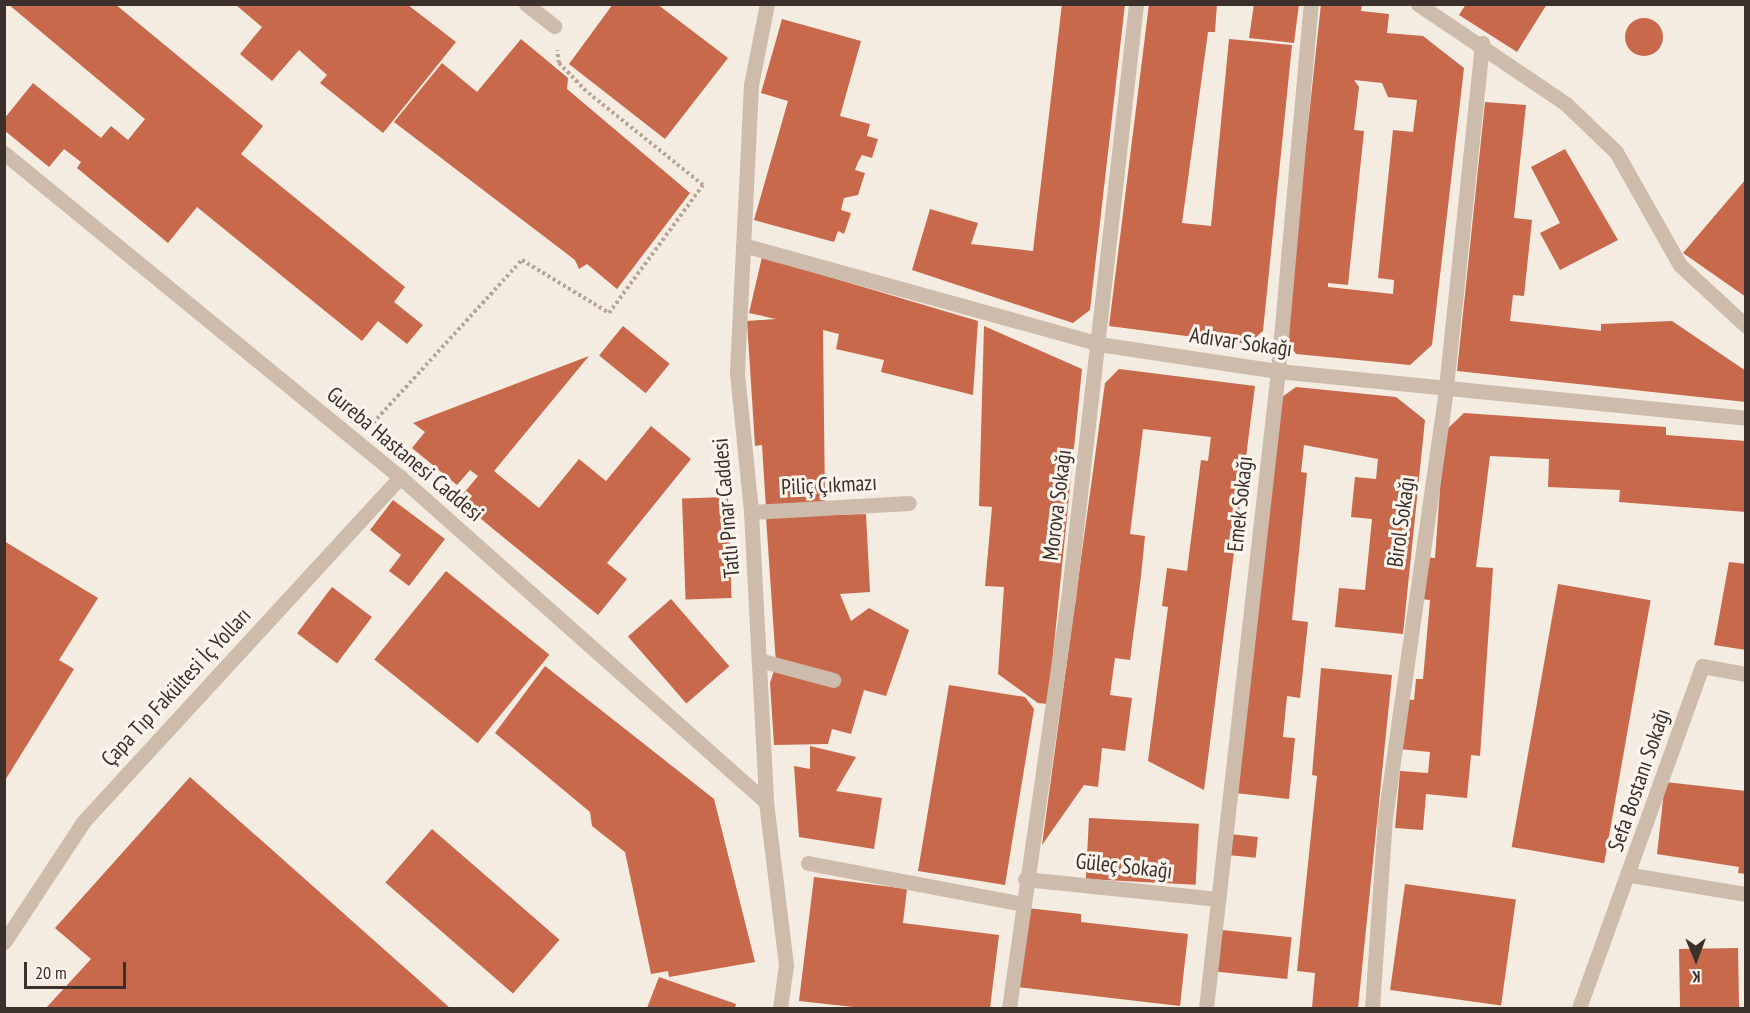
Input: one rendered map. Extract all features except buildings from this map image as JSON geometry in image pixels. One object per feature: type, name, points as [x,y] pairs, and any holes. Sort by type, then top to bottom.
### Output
[{"type":"street","points":[[526,4],[554,26]]},
{"type":"street","name":"Tatlı Pınar Caddesi","points":[[767,4],[751,85],[736,373],[751,512],[766,802],[786,965],[780,1008]]},
{"type":"street","name":"Morova Sokağı","points":[[1009,1008],[1025,879],[1068,600],[1136,4]]},
{"type":"street","name":"Emek Sokağı","points":[[1206,1008],[1278,370],[1311,4]]},
{"type":"street","points":[[1418,4],[1482,43],[1566,104],[1616,152],[1680,265],[1746,326]]},
{"type":"street","name":"Birol Sokağı","points":[[1372,1008],[1385,818],[1446,387],[1482,43]]},
{"type":"street","name":"Gureba Hastanesi Caddesi","points":[[4,153],[400,477],[766,802]]},
{"type":"street","name":"Adıvar Sokağı","points":[[743,245],[1099,344],[1278,370],[1746,418]]},
{"type":"street","name":"Çapa Tıp Fakültesi İç Yolları","points":[[4,942],[83,822],[400,477]]},
{"type":"street","name":"Piliç Çıkmazı","points":[[751,512],[909,503]]},
{"type":"street","points":[[759,660],[833,680]]},
{"type":"street","name":"Sefa Bostanı Sokağı","points":[[1746,674],[1702,666],[1630,874],[1746,894]]},
{"type":"street","points":[[808,863],[1022,904]]},
{"type":"street","points":[[1579,1008],[1630,874]]},
{"type":"street","name":"Güleç Sokağı","points":[[1025,879],[1218,899]]},
{"type":"path","points":[[357,441],[522,260],[609,313],[703,185],[559,63],[554,26]]}]
